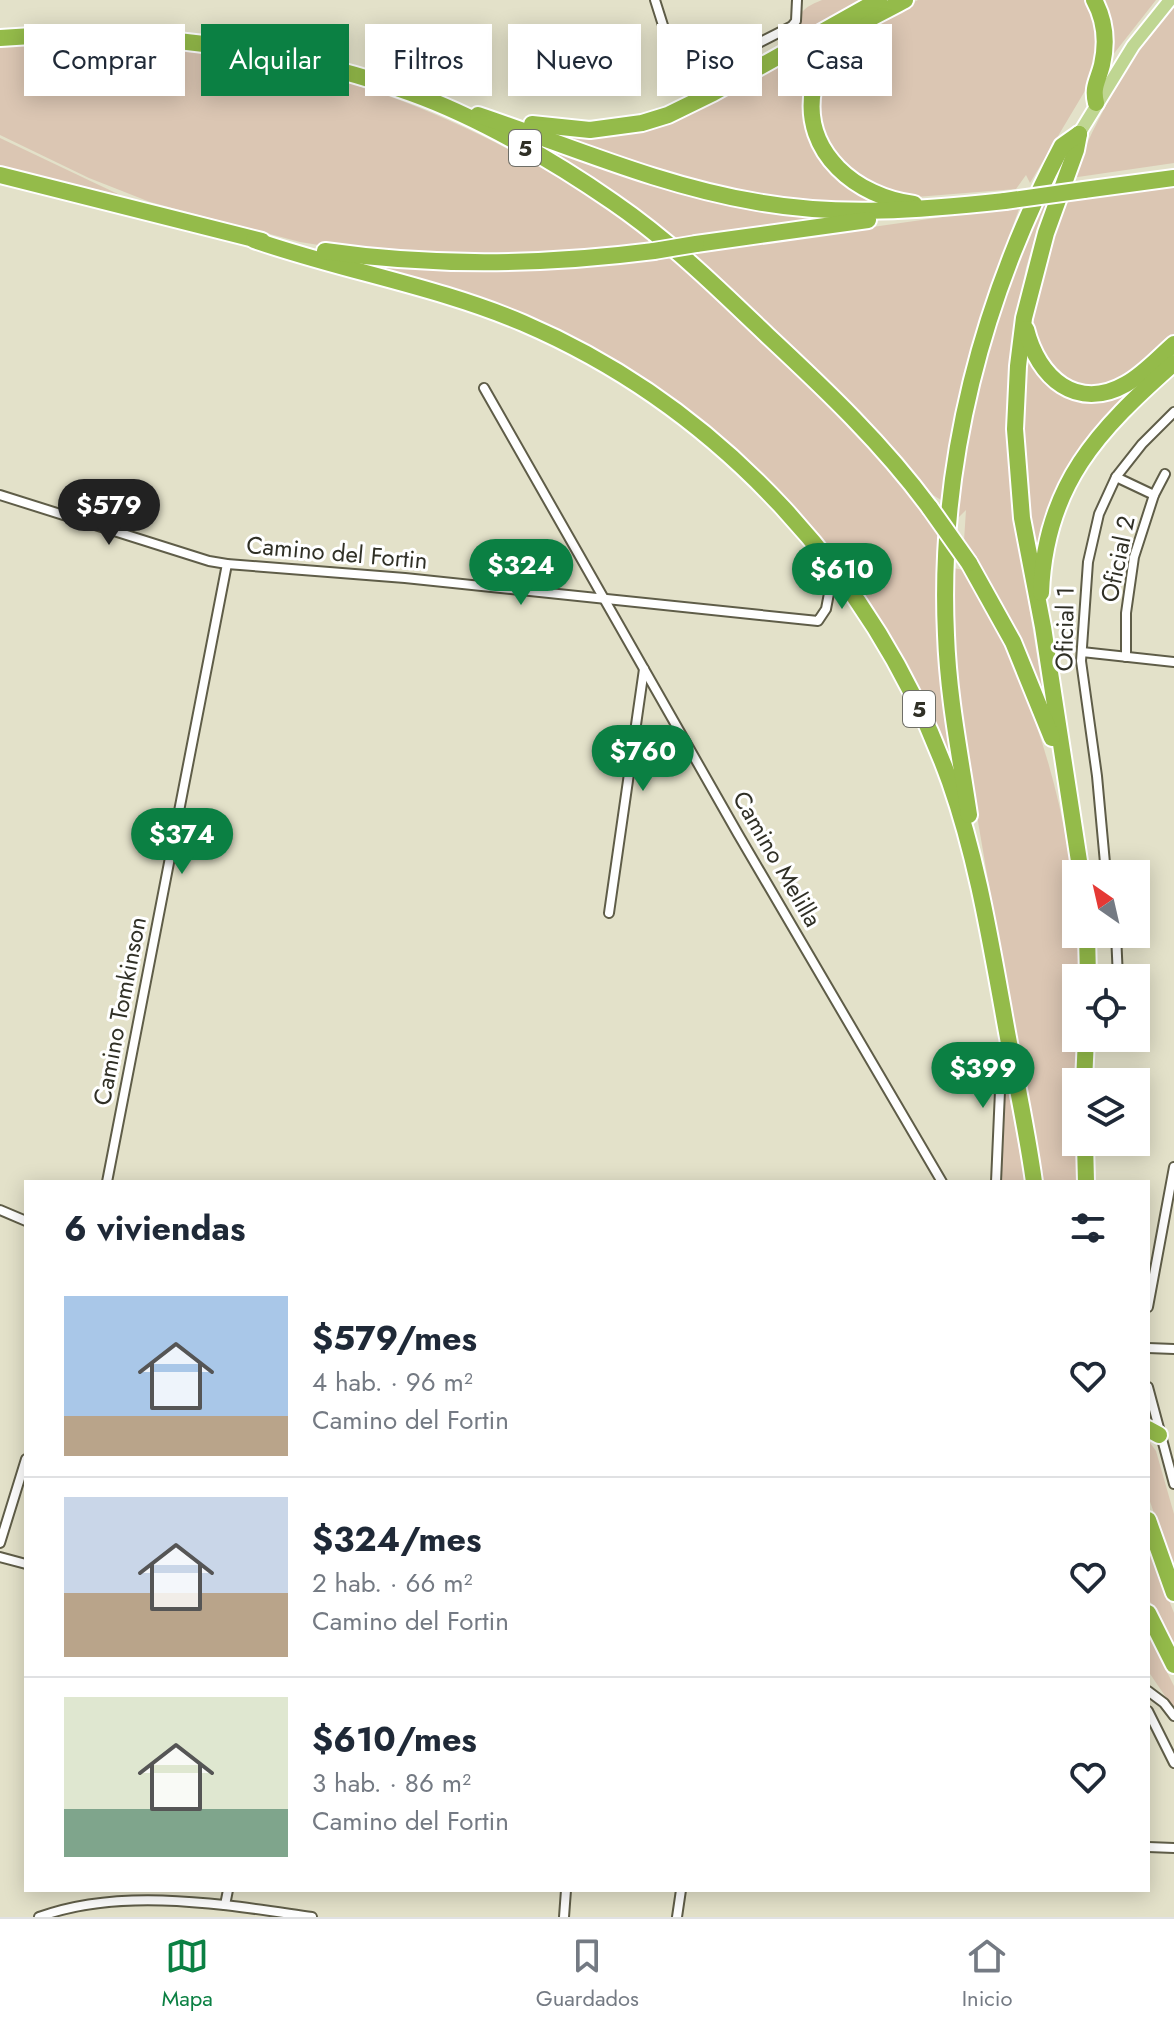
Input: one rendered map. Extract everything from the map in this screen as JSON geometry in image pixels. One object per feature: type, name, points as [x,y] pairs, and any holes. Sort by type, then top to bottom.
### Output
[{"type":"highway","points":[[424,96],[557,129],[590,130],[642,123],[668,115],[713,93],[879,0]]},
{"type":"highway","points":[[905,0],[853,30],[832,47],[813,86],[813,126],[818,142],[832,164],[861,187],[902,203],[948,207]]},
{"type":"highway","points":[[1094,0],[1105,41],[1102,63],[1093,88],[1096,103]]},
{"type":"highway","name":"5","points":[[4,36],[167,40],[314,65],[365,80]]},
{"type":"highway","name":"5","points":[[419,96],[548,161],[615,203],[652,231],[688,260],[842,407],[908,478],[969,563],[1013,642],[1055,748],[1067,793],[1079,860]]},
{"type":"highway","points":[[421,96],[671,182],[742,199],[829,211],[871,212],[948,207],[1170,177]]},
{"type":"highway","points":[[1067,793],[1043,627],[1028,555],[1017,463],[1017,393],[1024,318],[1046,233],[1079,134]]},
{"type":"highway","points":[[980,886],[946,637],[946,554],[953,480],[976,363],[1010,258],[1062,146],[1079,134]]},
{"type":"highway","name":"5","points":[[0,175],[254,240],[482,306],[526,324],[639,385],[722,448],[783,508],[840,576],[888,650],[929,731],[961,815],[980,886],[1034,1180]]},
{"type":"highway","points":[[254,240],[355,255],[462,262],[559,261],[921,214],[948,207]]},
{"type":"highway","points":[[1024,318],[1031,346],[1045,371],[1054,380],[1077,392],[1103,392],[1125,385],[1174,344]]},
{"type":"highway","points":[[1043,627],[1041,588],[1046,555],[1074,472],[1108,424],[1174,363]]},
{"type":"highway","points":[[1085,1156],[1086,1180]]},
{"type":"highway","points":[[1150,1526],[1174,1593]]},
{"type":"highway","points":[[1150,1617],[1174,1665]]},
{"type":"main road","points":[[1079,134],[1133,46],[1170,0]]},
{"type":"street","points":[[655,0],[680,79],[706,70],[792,26],[796,21],[797,0]]},
{"type":"street","name":"Camino Melilla","points":[[484,388],[941,1180]]},
{"type":"street","name":"Oficial 1","points":[[1104,860],[1082,652],[1088,562],[1099,514],[1116,477],[1142,444],[1174,412]]},
{"type":"street","name":"Oficial 2","points":[[1126,657],[1126,613],[1132,570],[1154,495],[1165,474]]},
{"type":"street","points":[[1116,477],[1154,495]]},
{"type":"street","name":"Camino del Fortin","points":[[0,495],[227,564],[405,578],[818,621],[826,609],[831,583],[840,576]]},
{"type":"street","name":"Camino Tomkinson","points":[[107,1180],[227,564]]},
{"type":"street","points":[[1082,652],[1174,662]]},
{"type":"street","points":[[609,913],[644,669]]},
{"type":"street","points":[[996,1180],[1001,1068],[1009,1046]]},
{"type":"street","points":[[1150,1296],[1174,1167]]},
{"type":"street","points":[[0,1210],[24,1220]]},
{"type":"street","points":[[1150,1348],[1174,1349]]},
{"type":"street","points":[[1152,1424],[1174,1484]]},
{"type":"street","points":[[0,1543],[24,1465]]},
{"type":"street","points":[[0,1557],[24,1563]]},
{"type":"street","points":[[1150,1692],[1174,1716]]},
{"type":"street","points":[[1150,1715],[1174,1763]]},
{"type":"street","points":[[1150,1847],[1174,1848]]},
{"type":"street","points":[[225,1905],[228,1892]]},
{"type":"street","points":[[564,1917],[566,1892]]},
{"type":"street","points":[[677,1917],[681,1892]]},
{"type":"street","points":[[39,1917],[107,1902],[137,1901],[225,1905],[312,1917]]},
{"type":"shaded area","points":[[822,0],[870,0],[825,24],[798,24],[801,14]]},
{"type":"shaded area","points":[[888,0],[897,0],[861,24],[844,24]]},
{"type":"shaded area","points":[[918,0],[1087,0],[1099,28],[1095,74],[1030,183],[1026,175],[1016,189],[916,197],[867,185],[829,151],[816,111],[819,96],[892,96],[892,24],[873,24]]},
{"type":"shaded area","points":[[1100,0],[1156,0],[1112,56],[1112,38]]},
{"type":"shaded area","points":[[1174,7],[1174,163],[1071,178],[1129,66]]},
{"type":"shaded area","points":[[0,43],[24,43],[24,96],[185,96],[185,50],[201,52],[201,96],[349,96],[349,84],[365,89],[365,96],[391,97],[498,144],[549,172],[649,238],[647,247],[581,256],[368,253],[300,242],[150,202],[89,178],[0,135]]},
{"type":"shaded area","points":[[778,58],[778,96],[818,96],[810,132],[884,205],[817,205],[713,189],[549,134],[626,130],[698,96],[762,96],[762,66]]},
{"type":"shaded area","points":[[0,138],[120,195],[0,166]]},
{"type":"shaded area","points":[[533,143],[655,181],[883,213],[676,241]]},
{"type":"shaded area","points":[[1067,153],[1041,216],[1026,268],[1013,333],[1009,383],[1009,461],[1014,513],[1044,699],[1008,616],[964,541],[966,510],[958,518],[956,513],[973,413],[997,315],[1020,253]]},
{"type":"shaded area","points":[[1174,185],[1174,338],[1127,379],[1099,390],[1063,383],[1031,335],[1049,236],[1060,200]]},
{"type":"shaded area","points":[[1020,206],[963,375],[941,500],[933,495],[868,421],[691,253]]},
{"type":"shaded area","points":[[672,255],[840,414],[914,497],[939,534],[938,636],[954,778],[902,661],[863,594],[787,498],[743,455],[696,415],[594,349],[540,323],[361,262],[451,269],[519,270]]},
{"type":"shaded area","points":[[1026,349],[1089,398],[1174,350],[1174,355],[1125,398],[1090,436],[1040,569],[1027,521],[1020,422]]},
{"type":"shaded area","points":[[953,568],[964,570],[989,615],[1029,704],[1057,795],[1067,843],[1069,860],[1062,860],[1062,948],[1078,948],[1078,964],[1062,964],[1062,1052],[1078,1052],[1078,1068],[1062,1068],[1062,1156],[1078,1156],[1078,1180],[1040,1180],[966,752],[954,647]]},
{"type":"shaded area","points":[[1006,1078],[1025,1180],[1001,1180]]},
{"type":"shaded area","points":[[1150,1443],[1156,1451],[1174,1514],[1174,1570],[1150,1502]]},
{"type":"shaded area","points":[[1150,1552],[1174,1613],[1174,1652],[1150,1601]]},
{"type":"shaded area","points":[[1150,1638],[1174,1686],[1174,1709],[1150,1674]]}]
